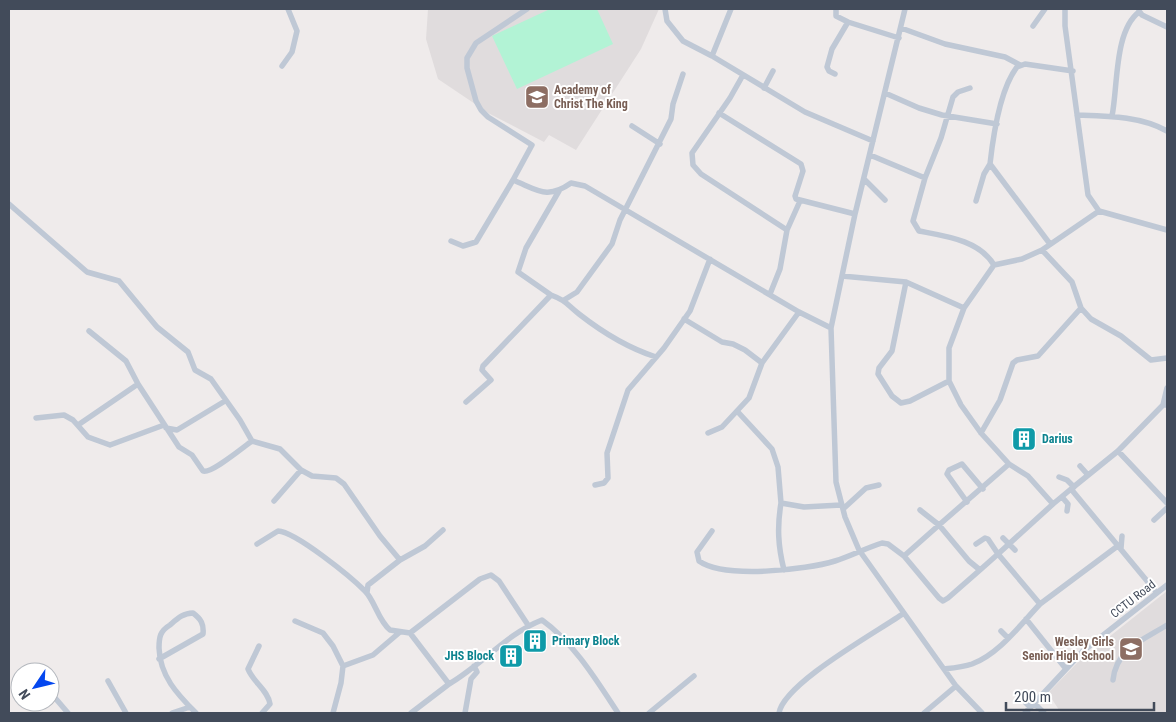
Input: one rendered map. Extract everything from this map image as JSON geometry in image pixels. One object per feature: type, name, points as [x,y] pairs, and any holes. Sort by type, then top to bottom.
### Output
[{"type":"street","points":[[282,66],[292,52],[297,31],[288,9]]},
{"type":"street","points":[[451,241],[463,246],[476,242],[532,145],[488,118],[481,110],[468,80],[467,58],[476,43],[527,9]]},
{"type":"street","points":[[665,9],[667,22],[683,41],[712,56],[805,112],[873,141]]},
{"type":"street","points":[[712,56],[731,9]]},
{"type":"street","points":[[836,9],[836,16],[848,22],[899,38]]},
{"type":"street","points":[[905,9],[855,214],[831,328],[836,482],[842,507],[859,550],[956,686],[982,713]]},
{"type":"street","points":[[1033,26],[1045,9]]},
{"type":"street","points":[[1066,9],[1065,26],[1088,195],[1099,212],[1167,230]]},
{"type":"street","points":[[1112,116],[1124,36],[1129,21],[1139,11],[1167,27]]},
{"type":"street","points":[[835,74],[827,70],[827,66],[832,49],[848,22]]},
{"type":"street","points":[[901,28],[945,44],[1005,56],[1020,65]]},
{"type":"street","points":[[976,201],[984,174],[990,164],[997,124],[1012,73],[1020,65],[1025,64],[1072,71]]},
{"type":"street","points":[[764,88],[773,71]]},
{"type":"street","points":[[564,300],[577,292],[612,244],[620,220],[671,119],[673,104],[684,74]]},
{"type":"street","points":[[743,75],[719,114],[692,152],[694,165],[701,174],[787,230]]},
{"type":"street","points":[[970,88],[958,92],[954,97],[925,178],[913,221],[919,231],[952,237],[988,255],[994,264]]},
{"type":"street","points":[[885,93],[919,108],[948,116],[997,124]]},
{"type":"street","points":[[719,114],[801,164],[803,171],[795,196],[800,201],[855,214]]},
{"type":"street","points":[[1077,115],[1112,116],[1150,123],[1167,132]]},
{"type":"street","points":[[632,126],[660,144]]},
{"type":"street","points":[[870,155],[925,178]]},
{"type":"street","points":[[990,164],[1050,244]]},
{"type":"street","points":[[864,179],[885,200]]},
{"type":"street","points":[[513,180],[552,194],[571,183],[576,183],[627,209],[799,312],[831,328]]},
{"type":"street","points":[[559,191],[526,248],[518,272],[550,296],[564,300],[577,313],[633,350],[656,357]]},
{"type":"street","points":[[770,294],[780,268],[787,230],[800,201]]},
{"type":"street","points":[[9,204],[87,272],[119,281],[157,327],[188,352],[195,370],[211,379],[240,420],[252,441],[280,449],[301,470],[316,477],[330,477],[341,480],[400,560]]},
{"type":"street","points":[[1053,504],[1028,476],[1009,464],[981,433],[961,405],[949,381],[949,348],[964,308],[994,264],[1022,259],[1042,250],[1099,212]]},
{"type":"street","points":[[1042,250],[1072,282],[1078,295],[1080,308],[1091,319],[1121,336],[1150,360],[1167,358]]},
{"type":"street","points":[[595,485],[604,483],[608,478],[607,453],[628,390],[656,357],[690,310],[710,259]]},
{"type":"street","points":[[842,276],[906,282],[964,308]]},
{"type":"street","points":[[906,282],[892,351],[879,368],[878,374],[892,396],[901,403],[910,401],[949,381]]},
{"type":"street","points":[[466,402],[491,380],[482,370],[483,366],[550,296]]},
{"type":"street","points":[[981,433],[1000,400],[1013,363],[1017,360],[1038,356],[1080,308]]},
{"type":"street","points":[[708,432],[718,430],[749,398],[762,363],[799,312]]},
{"type":"street","points":[[684,319],[722,342],[733,344],[745,350],[762,363]]},
{"type":"street","points":[[89,331],[126,362],[179,447],[192,455],[205,473],[212,471],[252,441]]},
{"type":"street","points":[[78,425],[138,384]]},
{"type":"street","points":[[712,531],[697,552],[699,561],[705,566],[730,570],[784,570],[810,567],[836,560],[882,543],[888,544],[904,556],[943,601],[1053,504],[1118,451],[1165,405],[1167,388]]},
{"type":"street","points":[[36,418],[64,415],[78,425],[88,437],[110,445],[165,426],[177,430],[225,401]]},
{"type":"street","points":[[737,412],[772,449],[778,467],[781,503],[777,529],[784,570]]},
{"type":"street","points":[[1118,451],[1167,503]]},
{"type":"street","points":[[967,502],[947,474],[949,470],[962,464],[983,489]]},
{"type":"street","points":[[904,556],[983,489],[1009,464]]},
{"type":"street","points":[[1080,466],[1088,475]]},
{"type":"street","points":[[274,501],[301,470]]},
{"type":"street","points":[[1060,477],[1068,480],[1072,488],[1157,593]]},
{"type":"street","points":[[781,503],[804,507],[842,507],[866,488],[879,485]]},
{"type":"street","points":[[1160,494],[1167,495]]},
{"type":"street","points":[[1062,497],[1068,504],[1067,511]]},
{"type":"street","points":[[1154,520],[1167,508]]},
{"type":"street","points":[[920,510],[939,526],[969,561],[980,570]]},
{"type":"street","points":[[367,592],[368,585],[400,560],[424,546],[443,530]]},
{"type":"street","points":[[257,544],[278,531],[302,540],[367,592],[387,627],[400,632],[410,633],[480,579],[491,575],[500,581],[528,625]]},
{"type":"street","points":[[944,669],[971,664],[983,658],[1008,638],[1040,604],[1120,546],[1122,536]]},
{"type":"street","points":[[1003,538],[1015,550]]},
{"type":"street","points":[[976,544],[988,539],[998,554],[1040,604]]},
{"type":"street","name":"CCTU Road","points":[[1025,713],[1083,651],[1167,585]]},
{"type":"street","points":[[159,659],[198,639],[203,634],[204,627],[199,617],[193,613],[186,613],[164,629],[159,639],[159,659],[172,687],[196,713]]},
{"type":"street","points":[[779,713],[785,701],[809,676],[904,613]]},
{"type":"street","points":[[1026,619],[1066,669]]},
{"type":"street","points":[[411,713],[528,625],[542,620],[553,628],[594,677],[618,713]]},
{"type":"street","points":[[295,621],[323,633],[343,666],[341,683],[333,713]]},
{"type":"street","points":[[1114,680],[1118,658],[1167,625]]},
{"type":"street","points":[[1001,630],[1008,638]]},
{"type":"street","points":[[343,666],[373,655],[400,632]]},
{"type":"street","points":[[410,633],[449,684]]},
{"type":"street","points":[[259,646],[248,669],[251,677],[269,698],[270,704],[262,713]]},
{"type":"street","points":[[465,713],[472,679],[477,672],[474,666]]},
{"type":"street","points":[[650,713],[694,676]]},
{"type":"street","points":[[108,681],[126,713]]},
{"type":"street","points":[[924,713],[956,686]]},
{"type":"street","points":[[1019,696],[1044,713]]},
{"type":"street","points":[[172,713],[190,707]]},
{"type":"shaded area","name":"Academy of Christ The King","points":[[428,9],[659,9],[641,49],[576,150],[549,135],[544,142],[490,114],[438,79],[426,39]]},
{"type":"shaded area","name":"Wesley Girls Senior High School","points":[[1167,591],[1167,713],[1061,713],[1048,693],[1080,660]]},
{"type":"green space","points":[[550,9],[597,9],[613,44],[517,89],[492,36]]},
{"type":"place","name":"Academy of Christ The King","points":[[537,97]]},
{"type":"place","name":"Darius","points":[[1024,439]]},
{"type":"place","name":"Primary Block","points":[[535,641]]},
{"type":"place","name":"Wesley Girls Senior High School","points":[[1131,649]]},
{"type":"place","name":"JHS Block","points":[[511,656]]}]
